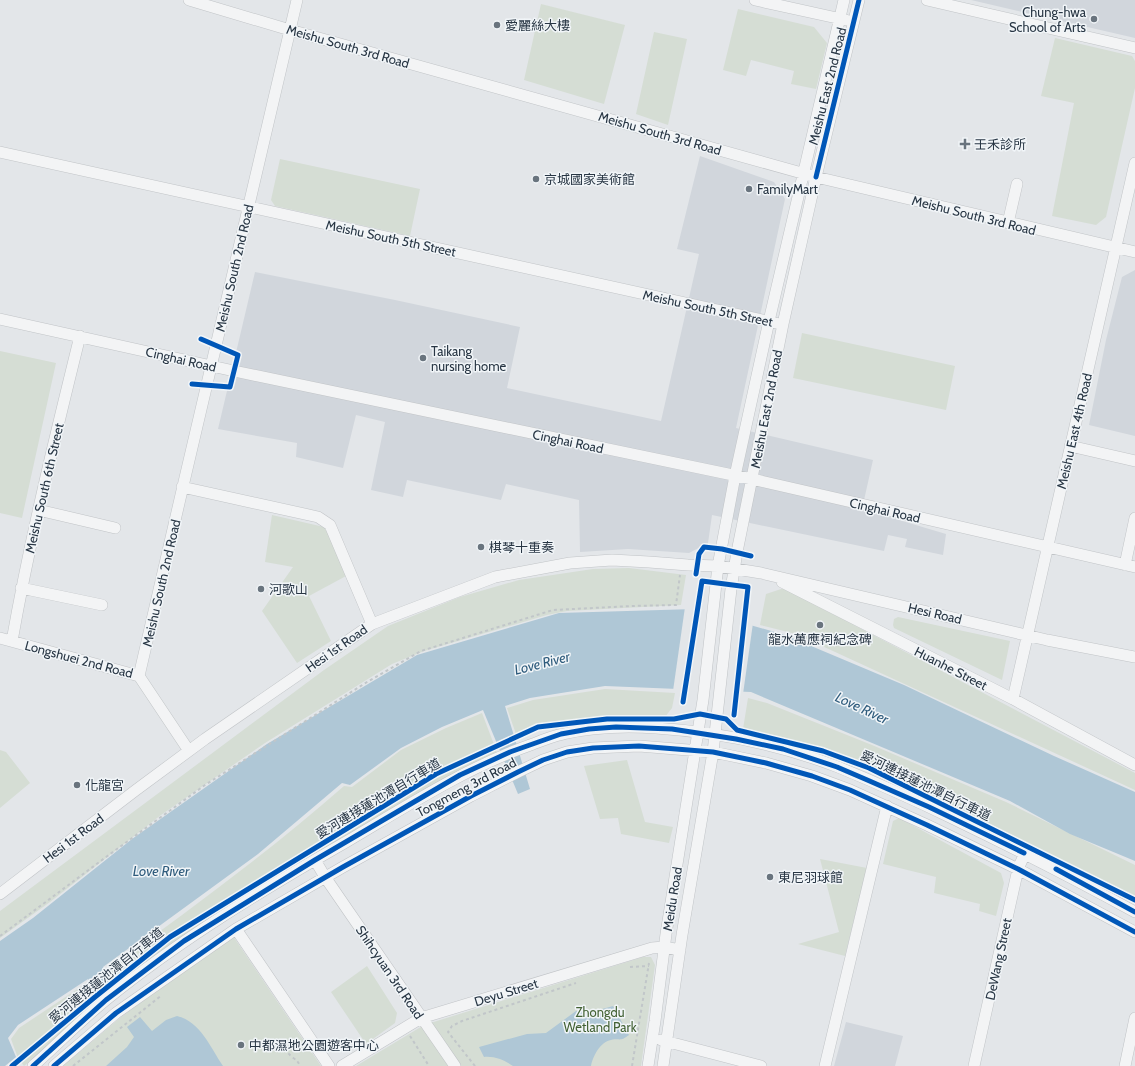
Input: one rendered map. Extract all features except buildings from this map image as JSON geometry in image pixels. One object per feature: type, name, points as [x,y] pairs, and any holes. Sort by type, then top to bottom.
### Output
[{"type":"street","name":"Meishu South 3rd Road","points":[[189,0],[290,30],[816,177],[1135,252]]},
{"type":"street","name":"Meishu South 2nd Road","points":[[140,676],[182,487],[297,0]]},
{"type":"street","points":[[755,0],[854,22]]},
{"type":"street","name":"Meishu East 2nd Road","points":[[697,732],[703,700],[718,566],[735,476],[769,321],[844,0]]},
{"type":"street","name":"Meishu East 2nd Road","points":[[714,735],[719,705],[734,568],[783,324],[816,177],[859,0]]},
{"type":"street","points":[[927,0],[1135,48]]},
{"type":"street","name":"Meishu South 5th Street","points":[[0,152],[783,324]]},
{"type":"street","name":"Meishu East 4th Road","points":[[1013,699],[1135,163]]},
{"type":"street","points":[[1008,223],[1017,184]]},
{"type":"street","name":"Cinghai Road","points":[[0,318],[211,366],[752,479],[1130,566]]},
{"type":"street","name":"Meishu South 6th Street","points":[[12,641],[21,588],[38,510],[80,336]]},
{"type":"street","points":[[1070,446],[1135,461]]},
{"type":"street","points":[[182,487],[318,517],[330,526],[372,624]]},
{"type":"street","points":[[38,510],[115,528]]},
{"type":"street","points":[[1130,566],[1135,518]]},
{"type":"street","name":"Hesi 1st Road","points":[[1,892],[189,751],[372,624],[495,577],[570,563],[612,560],[734,568]]},
{"type":"street","name":"Hesi Road","points":[[734,568],[1047,640],[1135,657]]},
{"type":"street","name":"Huanhe Street","points":[[765,574],[1013,699],[1135,765]]},
{"type":"street","points":[[21,588],[102,605]]},
{"type":"street","name":"Longshuei 2nd Road","points":[[0,638],[140,676],[189,751]]},
{"type":"street","points":[[616,727],[619,746]]},
{"type":"street","name":"Tongmeng 3rd Road","points":[[33,1066],[106,1000],[184,942],[315,860],[460,775],[510,752],[561,734],[589,729],[616,727],[697,732],[783,749],[837,767],[929,807],[1025,854],[1135,912]]},
{"type":"street","name":"Meidu Road","points":[[648,1066],[664,947],[697,732]]},
{"type":"street","name":"Meidu Road","points":[[663,1066],[682,935],[713,752],[714,735]]},
{"type":"street","name":"Tongmeng 3rd Road","points":[[54,1066],[116,1013],[236,929],[325,877],[471,796],[543,760],[574,751],[593,748],[619,746],[660,747],[713,752],[766,763],[812,776],[887,806],[1018,869],[1135,932]]},
{"type":"street","points":[[825,1066],[887,806]]},
{"type":"street","name":"DeWang Street","points":[[974,1066],[1018,869],[1025,854]]},
{"type":"street","name":"Shihcyuan 3rd Road","points":[[315,860],[325,877],[455,1066]]},
{"type":"street","points":[[236,929],[329,1066]]},
{"type":"street","name":"Deyu Street","points":[[342,1066],[421,1018],[652,948],[664,947],[680,950]]},
{"type":"street","points":[[1125,1066],[1135,1018]]},
{"type":"street","points":[[652,1038],[761,1066]]},
{"type":"path","points":[[0,936],[205,785],[367,682],[421,651],[553,610],[676,605],[681,572]]},
{"type":"path","points":[[630,967],[649,965],[632,1066]]},
{"type":"path","points":[[475,1066],[448,1032],[452,1026],[462,1021],[581,982]]},
{"type":"path","points":[[73,1066],[163,995]]},
{"type":"path","points":[[408,1033],[429,1066]]},
{"type":"path","points":[[263,1044],[269,1042],[283,1045],[293,1058],[298,1061],[300,1066]]},
{"type":"shaded area","name":"Chung-hwa School of Arts","points":[[971,0],[1135,0],[1135,38]]},
{"type":"shaded area","points":[[700,156],[774,182],[785,199],[736,428],[873,460],[862,509],[946,534],[943,555],[905,547],[907,539],[888,535],[884,551],[712,515],[708,543],[689,553],[628,549],[580,552],[579,500],[506,484],[501,500],[407,480],[403,497],[371,490],[385,422],[356,415],[343,468],[296,457],[297,443],[218,429],[255,272],[520,327],[507,388],[661,421],[699,254],[677,249]]},
{"type":"shaded area","points":[[1135,270],[1135,436],[1089,425],[1106,340],[1122,277]]},
{"type":"shaded area","points":[[846,1022],[903,1036],[895,1066],[834,1066]]},
{"type":"green space","points":[[541,4],[625,25],[604,104],[524,80]]},
{"type":"green space","points":[[738,9],[814,27],[827,43],[816,89],[791,84],[794,71],[751,60],[746,76],[723,70]]},
{"type":"green space","points":[[654,32],[687,39],[668,125],[636,114]]},
{"type":"green space","points":[[1055,38],[1132,56],[1135,61],[1135,88],[1106,217],[1096,225],[1052,216],[1074,103],[1041,96]]},
{"type":"green space","points":[[280,159],[420,189],[410,236],[275,206],[271,200]]},
{"type":"green space","points":[[802,333],[955,366],[946,410],[793,378]]},
{"type":"green space","points":[[0,351],[56,363],[22,518],[0,513]]},
{"type":"green space","points":[[272,515],[324,527],[330,534],[346,576],[309,596],[331,641],[297,663],[262,611],[293,567],[265,562]]},
{"type":"green space","points":[[629,568],[686,575],[681,605],[567,611],[547,615],[424,651],[392,664],[265,743],[161,815],[50,902],[0,938],[0,911],[324,670],[388,626],[460,597],[519,580],[593,569]]},
{"type":"green space","points":[[784,588],[1135,773],[1135,790],[796,634],[760,625],[766,594]]},
{"type":"green space","points":[[898,617],[1010,641],[1002,680],[894,628],[894,619]]},
{"type":"green space","points":[[605,689],[675,693],[672,708],[661,722],[606,722],[537,730],[518,740],[507,708],[533,700]]},
{"type":"green space","points":[[748,698],[767,703],[872,745],[1006,802],[1135,865],[1135,902],[880,776],[825,755],[747,734],[743,729]]},
{"type":"green space","points":[[482,713],[498,755],[416,797],[118,988],[107,970],[257,858],[344,786],[352,787],[401,750],[446,728]]},
{"type":"green space","points":[[0,750],[6,752],[30,783],[0,808]]},
{"type":"green space","points":[[627,760],[645,822],[673,827],[669,843],[621,834],[618,818],[600,819],[584,766]]},
{"type":"green space","points":[[899,818],[1001,873],[1004,883],[996,916],[979,911],[980,904],[934,893],[936,877],[883,864],[893,821]]},
{"type":"green space","points":[[820,859],[867,868],[845,956],[798,944],[839,932]]},
{"type":"green space","points":[[233,936],[321,1066],[63,1066],[121,1017]]},
{"type":"green space","name":"Zhongdu Wetland Park","points":[[643,957],[651,957],[655,965],[641,1066],[356,1066],[424,1025]]},
{"type":"green space","points":[[367,966],[397,1013],[395,1023],[366,1044],[331,992]]},
{"type":"green space","points":[[88,982],[102,1001],[24,1066],[18,1058],[11,1039],[19,1028]]},
{"type":"water","name":"Love River","points":[[695,609],[785,635],[904,685],[1054,756],[1135,792],[1135,861],[1070,834],[1010,801],[751,692],[605,686],[530,698],[505,706],[530,789],[518,794],[483,710],[442,727],[401,748],[350,785],[342,783],[258,854],[103,967],[116,989],[103,999],[88,979],[18,1025],[8,1038],[16,1057],[5,1066],[0,1066],[0,941],[33,918],[132,839],[267,744],[417,655],[559,613]]},
{"type":"water","points":[[613,1006],[629,1035],[622,1039],[607,1041],[600,1046],[593,1058],[591,1066],[513,1066],[499,1059],[484,1057],[479,1047],[527,1034],[546,1033],[576,1011],[595,1011]]},
{"type":"water","points":[[177,1016],[185,1019],[199,1029],[223,1066],[106,1066],[127,1047],[134,1037],[127,1027],[140,1017],[152,1031],[166,1020]]},
{"type":"pier","points":[[685,607],[696,607],[753,623],[743,694],[673,691]]},
{"type":"cycle path","points":[[816,177],[859,0]]},
{"type":"cycle path","points":[[192,384],[230,387],[238,355],[201,339]]},
{"type":"cycle path","points":[[696,574],[699,554],[704,547],[722,549],[751,556]]},
{"type":"cycle path","points":[[683,702],[702,581],[748,587],[734,715]]},
{"type":"cycle path","name":"愛河連接蓮池潭自行車道","points":[[12,1066],[170,937],[436,774],[538,727],[607,719],[674,719],[700,714],[726,719],[737,730],[823,751],[869,768],[1135,900]]},
{"type":"cycle path","points":[[33,1066],[106,1000],[184,941],[315,860],[460,775],[510,752],[561,734],[589,729],[616,727],[672,729],[736,739],[783,749],[837,767],[865,779],[929,807],[1024,853]]},
{"type":"cycle path","points":[[54,1066],[116,1013],[236,929],[343,867],[471,796],[518,772],[543,760],[567,752],[593,748],[639,746],[713,752],[766,763],[812,776],[850,790],[927,825],[1018,869],[1135,932]]},
{"type":"cycle path","points":[[1056,869],[1135,912]]},
{"type":"place","name":"Chung-hwa School of Arts","points":[[1094,19]]},
{"type":"place","name":"愛麗絲大樓","points":[[497,25]]},
{"type":"place","name":"壬禾診所","points":[[965,144]]},
{"type":"place","name":"京城國家美術館","points":[[536,179]]},
{"type":"place","name":"FamilyMart","points":[[749,189]]},
{"type":"place","name":"Taikang nursing home","points":[[423,358]]},
{"type":"place","name":"棋琴十重奏","points":[[481,547]]},
{"type":"place","name":"河歌山","points":[[261,589]]},
{"type":"place","name":"龍水萬應祠紀念碑","points":[[820,625]]},
{"type":"place","name":"化龍宮","points":[[77,785]]},
{"type":"place","name":"東尼羽球館","points":[[770,877]]},
{"type":"place","name":"中都濕地公園遊客中心","points":[[241,1045]]}]
